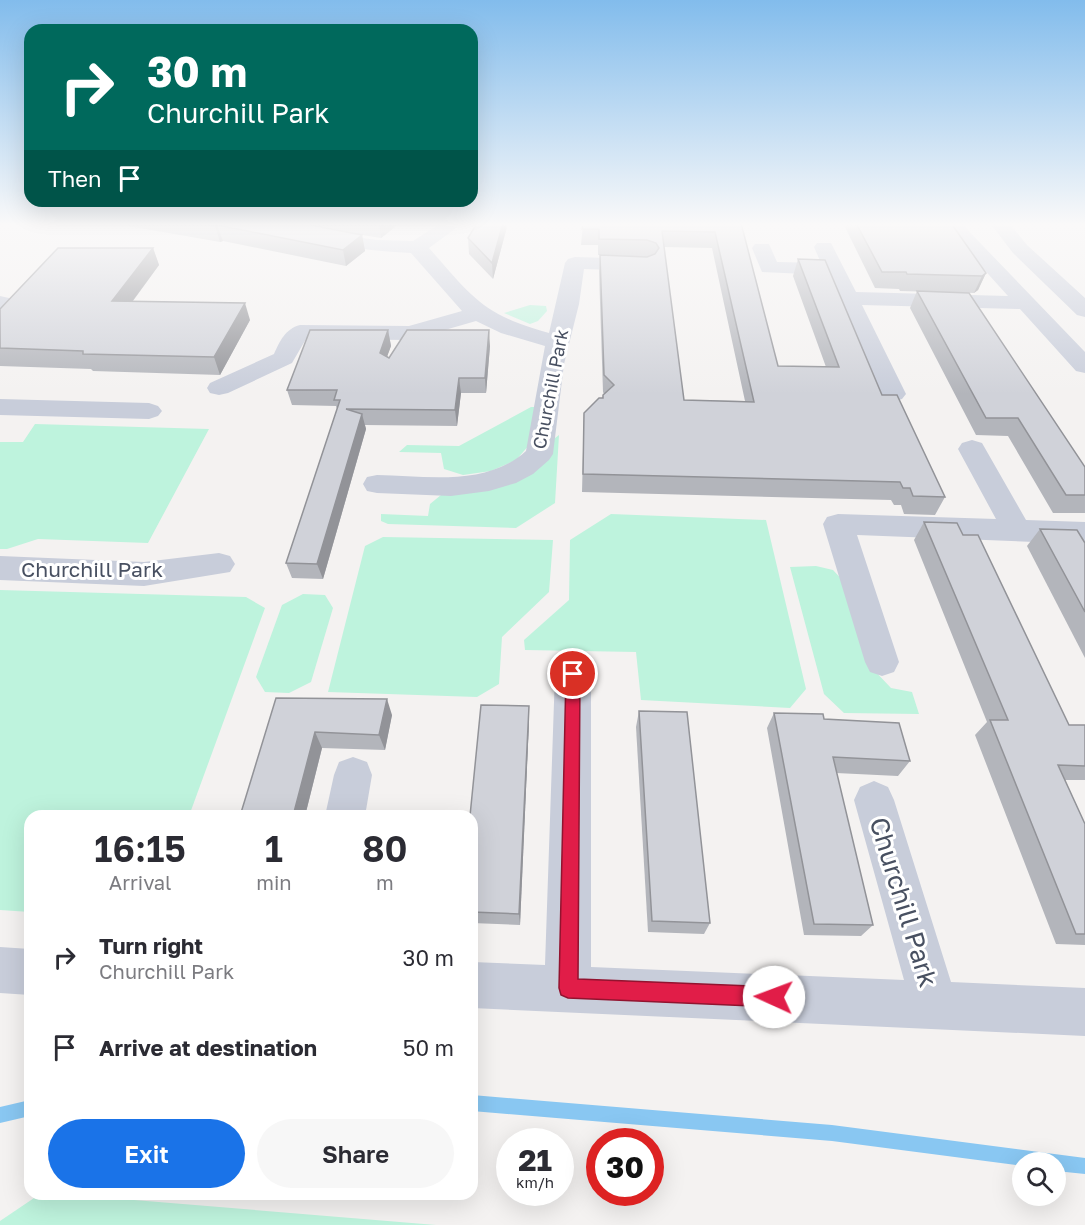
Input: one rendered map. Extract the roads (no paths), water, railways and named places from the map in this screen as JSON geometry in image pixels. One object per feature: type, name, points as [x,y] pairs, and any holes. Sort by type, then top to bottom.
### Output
[{"type":"street","points":[[446,280],[478,313],[506,328],[557,342]]},
{"type":"street","name":"Churchill Park","points":[[377,484],[450,486],[490,482],[520,470],[539,454],[557,342],[572,280]]},
{"type":"street","points":[[839,280],[893,394]]},
{"type":"street","points":[[1003,280],[1085,366]]},
{"type":"street","points":[[1053,280],[1085,310]]},
{"type":"street","points":[[848,298],[1024,303]]},
{"type":"street","points":[[219,388],[284,358],[292,340],[300,332],[410,333],[478,313]]},
{"type":"street","points":[[0,407],[149,411]]},
{"type":"street","points":[[972,448],[1017,530]]},
{"type":"street","points":[[882,662],[838,524],[1084,534]]},
{"type":"street","name":"Churchill Park","points":[[0,568],[144,574],[219,564]]},
{"type":"street","points":[[568,988],[573,674]]},
{"type":"street","points":[[346,810],[352,775]]},
{"type":"street","name":"Churchill Park","points":[[874,800],[934,1004]]},
{"type":"street","points":[[0,970],[24,972]]},
{"type":"street","name":"Churchill Park","points":[[478,985],[1085,1012]]},
{"type":"waterway","points":[[478,1104],[832,1133],[1085,1166]]},
{"type":"waterway","points":[[0,1115],[24,1109]]}]
